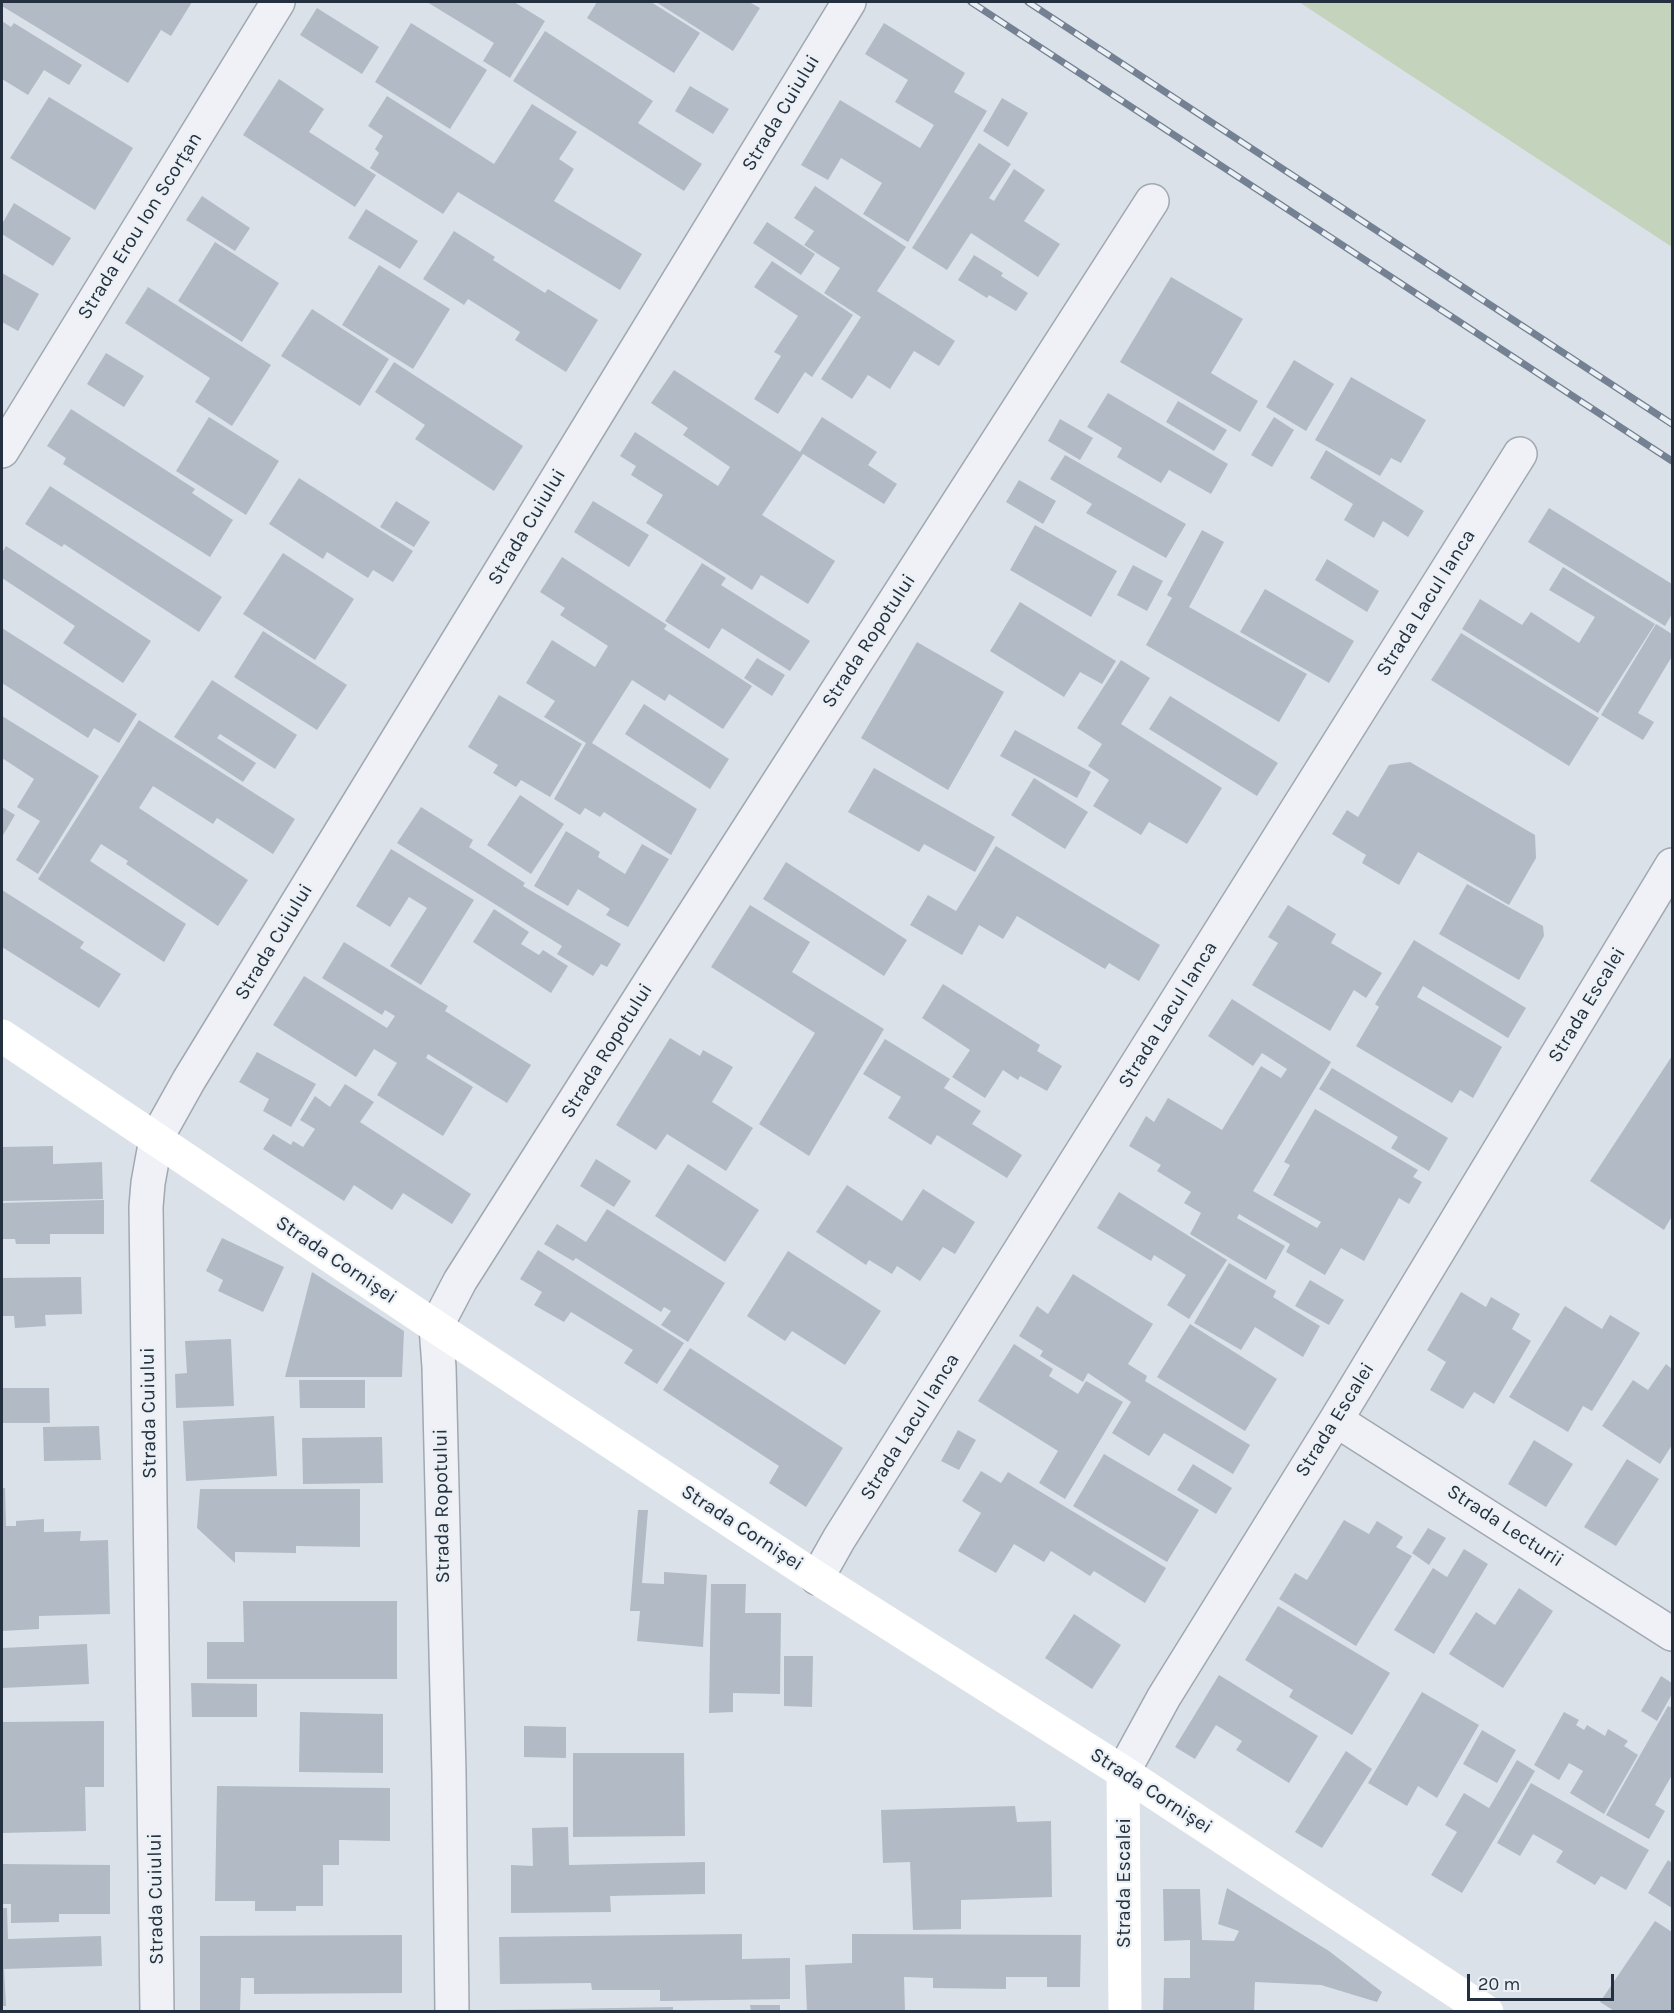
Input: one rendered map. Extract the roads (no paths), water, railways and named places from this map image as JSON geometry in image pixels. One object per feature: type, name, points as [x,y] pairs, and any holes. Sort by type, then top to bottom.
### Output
[{"type":"street","name":"Strada Erou Ion Scorțan","points":[[2,451],[278,2]]},
{"type":"street","name":"Strada Cuiului","points":[[158,2012],[146,1207],[156,1139],[189,1080],[849,2]]},
{"type":"street","name":"Strada Ropotului","points":[[452,2012],[449,1773],[439,1367],[436,1327],[460,1281],[1152,201]]},
{"type":"street","name":"Strada Lacul Ianca","points":[[817,1578],[839,1539],[1520,454]]},
{"type":"street","name":"Strada Escalei","points":[[1125,2012],[1123,1772],[1164,1697],[1336,1420],[1672,865]]},
{"type":"street","name":"Strada Cornișei","points":[[2,1036],[436,1327],[817,1578],[1123,1772],[1487,2012]]},
{"type":"street","name":"Strada Lecturii","points":[[1336,1420],[1672,1634]]},
{"type":"railway","points":[[971,2],[1672,461]]},
{"type":"railway","points":[[1028,2],[1672,424]]}]
